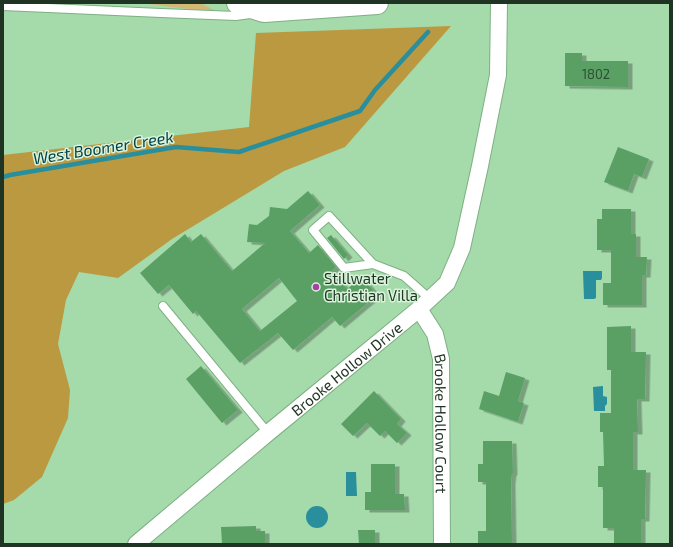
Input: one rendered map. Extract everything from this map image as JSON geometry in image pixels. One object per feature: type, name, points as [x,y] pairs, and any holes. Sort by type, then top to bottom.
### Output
[{"type":"main road","points":[[238,3],[264,11],[377,3]]},
{"type":"street","name":"Brooke Hollow Drive","points":[[136,544],[425,304],[447,283],[462,248],[498,75],[499,3]]},
{"type":"street","name":"Brooke Hollow Court","points":[[425,304],[435,334],[441,359],[442,544]]},
{"type":"lane","points":[[3,6],[94,6],[161,13],[236,16],[264,11]]},
{"type":"lane","points":[[373,264],[344,268],[313,230],[329,216],[373,264],[404,276],[425,304]]},
{"type":"lane","points":[[163,306],[268,433]]},
{"type":"shaded area","points":[[141,3],[200,3],[214,10],[213,12]]},
{"type":"shaded area","points":[[451,26],[345,147],[284,171],[172,239],[118,278],[79,272],[66,300],[58,344],[70,390],[68,418],[42,477],[14,500],[3,504],[3,155],[249,127],[256,33]]},
{"type":"water","points":[[583,271],[602,271],[601,280],[596,280],[596,298],[594,299],[584,299]]},
{"type":"water","points":[[603,386],[603,396],[607,397],[605,411],[594,411],[593,387]]},
{"type":"water","points":[[346,472],[356,472],[357,496],[346,496]]},
{"type":"water","points":[[317,506],[325,509],[328,517],[325,525],[317,528],[309,525],[306,517],[309,509]]},
{"type":"building","points":[[565,53],[582,53],[582,61],[628,61],[628,87],[565,86]]},
{"type":"building","points":[[618,147],[649,159],[642,177],[634,174],[628,191],[604,182]]},
{"type":"building","name":"Stillwater Christian Villa","points":[[308,191],[320,205],[290,231],[309,253],[318,245],[336,267],[332,271],[347,289],[362,277],[377,295],[340,326],[332,317],[293,350],[278,333],[240,363],[196,311],[193,314],[169,285],[158,294],[140,273],[185,234],[191,242],[201,234],[232,271],[265,243],[247,242],[249,224],[257,225],[269,216],[270,207],[287,209]],"holes":[[[279,278],[297,301],[260,331],[242,309]]]},
{"type":"building","points":[[602,209],[631,209],[631,234],[636,234],[636,257],[647,257],[646,275],[642,275],[642,305],[603,305],[603,283],[611,283],[611,250],[597,250],[597,219],[602,219]]},
{"type":"building","points":[[331,235],[348,255],[344,259],[327,238]]},
{"type":"building","points":[[631,326],[631,352],[646,352],[645,399],[637,399],[638,432],[633,432],[633,470],[646,470],[645,519],[641,519],[641,544],[614,544],[614,528],[603,528],[603,487],[598,487],[598,466],[604,466],[603,432],[600,432],[600,413],[611,413],[611,370],[607,370],[607,327]]},
{"type":"building","points":[[201,366],[238,410],[222,423],[186,379]]},
{"type":"building","points":[[506,372],[525,378],[518,401],[524,403],[518,422],[479,409],[484,391],[499,396]]},
{"type":"building","points":[[374,391],[401,419],[397,424],[407,433],[397,443],[385,431],[380,436],[367,423],[353,436],[341,424]]},
{"type":"building","points":[[483,441],[512,441],[512,544],[478,544],[478,531],[486,531],[486,482],[478,482],[478,464],[483,464]]},
{"type":"building","points":[[371,464],[395,464],[395,494],[404,494],[405,510],[365,510],[365,492],[371,492]]},
{"type":"building","points":[[256,526],[256,531],[265,531],[265,544],[222,544],[221,527]]},
{"type":"building","points":[[358,530],[375,530],[375,544],[359,544]]},
{"type":"waterway","name":"West Boomer Creek","points":[[3,177],[176,147],[239,152],[360,111],[375,90],[428,32]]},
{"type":"place","name":"Stillwater Christian Villa","points":[[316,287]]}]
